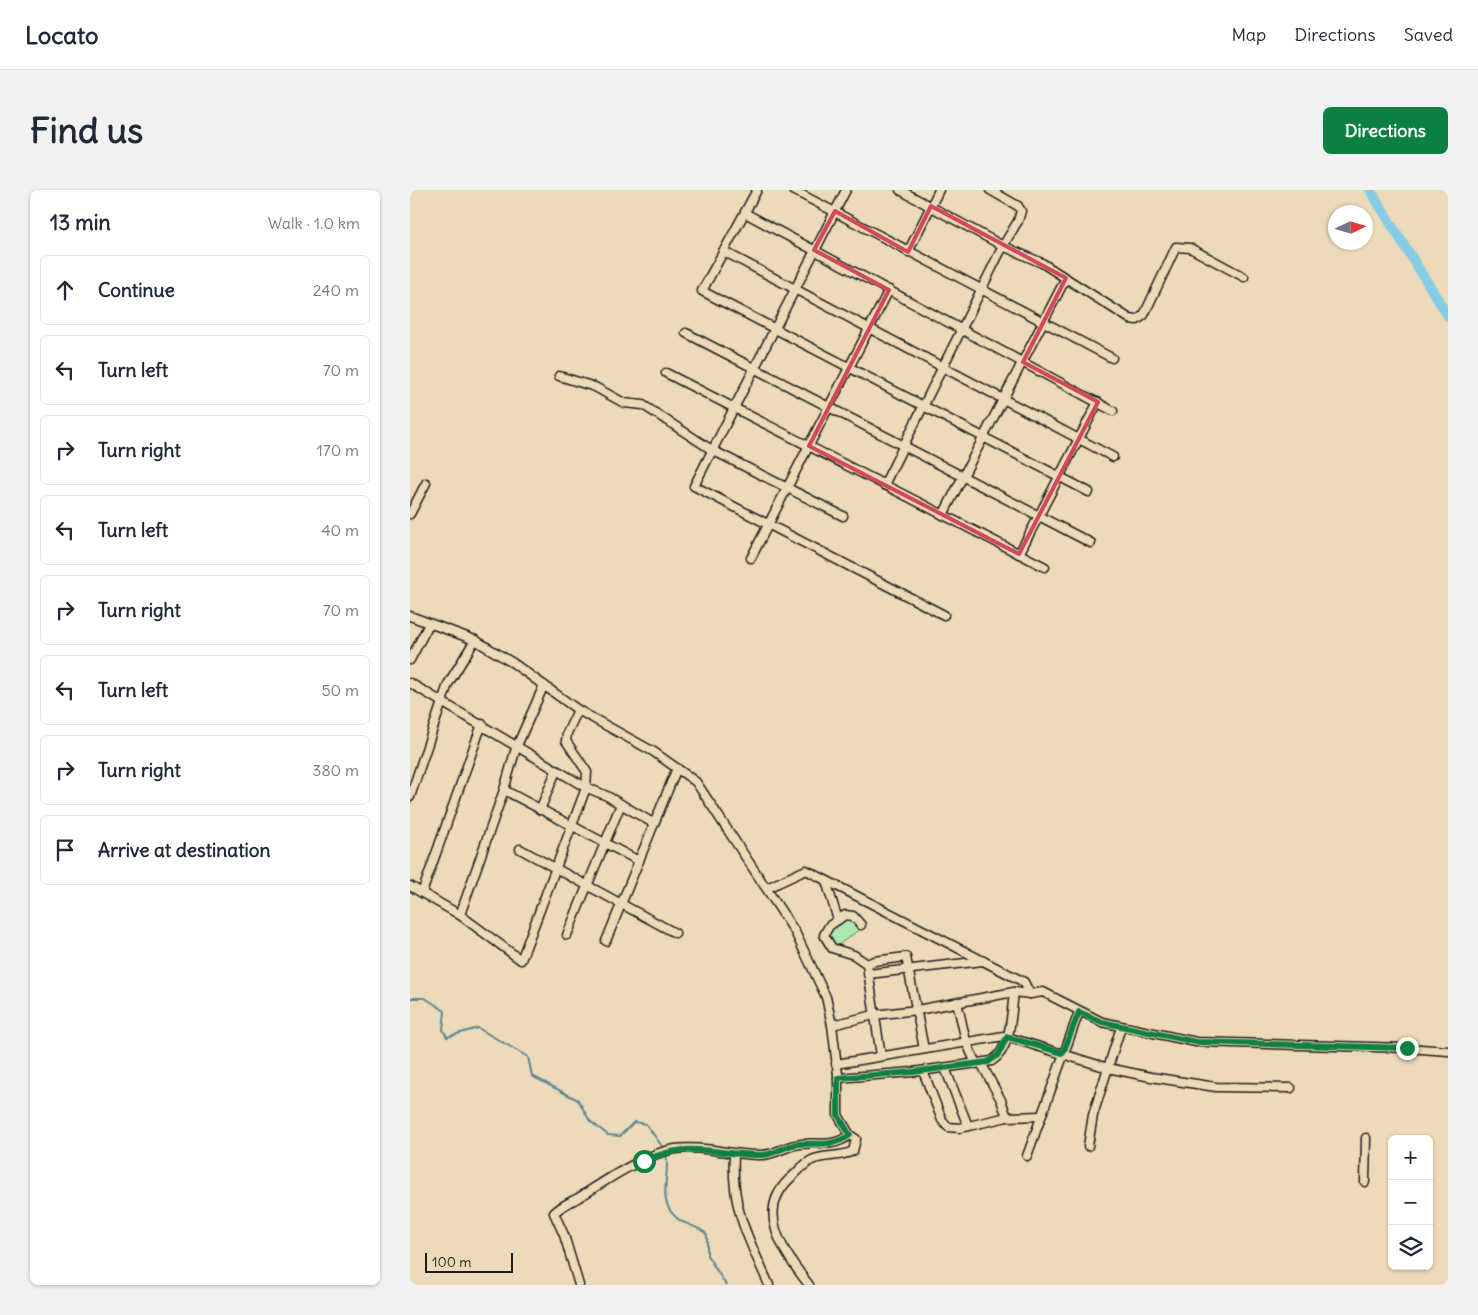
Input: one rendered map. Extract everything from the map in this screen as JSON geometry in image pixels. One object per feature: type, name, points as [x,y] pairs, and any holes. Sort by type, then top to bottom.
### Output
[{"type":"street","points":[[757,190],[702,291],[1089,492]]},
{"type":"street","points":[[793,190],[1112,358]]},
{"type":"street","points":[[846,190],[694,486],[944,615]]},
{"type":"street","points":[[900,190],[1003,246],[1042,264],[1130,319],[1137,320],[1144,315],[1176,247],[1190,248],[1244,277]]},
{"type":"street","points":[[908,252],[939,190]]},
{"type":"street","points":[[884,485],[1003,246],[1018,221],[1021,211],[1018,206],[990,190]]},
{"type":"street","points":[[745,213],[1113,410]]},
{"type":"street","points":[[723,251],[1114,457]]},
{"type":"street","points":[[944,515],[1066,278]]},
{"type":"street","points":[[751,558],[889,290]]},
{"type":"street","points":[[686,333],[1091,543]]},
{"type":"street","points":[[666,373],[1045,567]]},
{"type":"street","points":[[559,376],[595,387],[624,403],[644,405],[712,450],[843,516]]},
{"type":"street","points":[[1019,554],[1098,402]]},
{"type":"street","points":[[410,514],[426,483]]},
{"type":"street","points":[[410,616],[475,640],[513,663],[578,710],[677,768],[696,782],[796,932],[826,997],[832,1025],[838,1078],[838,1115],[850,1135],[856,1139],[853,1151],[845,1156],[812,1159],[778,1189],[773,1203],[772,1213],[788,1256],[809,1285]]},
{"type":"street","points":[[410,660],[429,624]]},
{"type":"street","points":[[410,797],[448,684],[475,640]]},
{"type":"street","points":[[410,683],[482,724],[516,748],[585,788],[621,804],[653,823]]},
{"type":"street","points":[[460,914],[504,790],[516,748],[544,685]]},
{"type":"street","points":[[410,886],[460,914],[521,960],[585,788],[586,772],[566,741],[567,733],[578,710]]},
{"type":"street","points":[[422,893],[482,724]]},
{"type":"street","points":[[606,941],[677,768]]},
{"type":"street","points":[[540,810],[556,771]]},
{"type":"street","points":[[504,790],[604,844],[639,860]]},
{"type":"street","points":[[567,935],[621,804]]},
{"type":"street","points":[[520,849],[676,933]]},
{"type":"street","points":[[767,888],[806,870],[1024,982],[1030,994]]},
{"type":"street","points":[[826,881],[838,920]]},
{"type":"street","points":[[861,925],[851,915],[845,915],[825,931],[827,943],[832,948],[858,957],[867,964],[881,1056]]},
{"type":"street","points":[[867,964],[874,961],[906,957],[924,1049]]},
{"type":"street","points":[[868,974],[984,960]]},
{"type":"street","points":[[832,1025],[874,1015],[917,1010],[1014,992],[1030,994],[1043,992],[1079,1012],[1102,1022],[1196,1042],[1397,1047],[1448,1051]]},
{"type":"street","points":[[838,1078],[924,1071],[978,1064],[996,1058],[1007,1037],[1014,992]]},
{"type":"street","points":[[957,1002],[966,1041],[1001,1100],[1007,1117]]},
{"type":"street","points":[[1028,1156],[1079,1012]]},
{"type":"street","points":[[1088,1146],[1093,1115],[1121,1027]]},
{"type":"street","points":[[836,1064],[966,1041],[1007,1037],[1108,1068],[1216,1087],[1291,1088]]},
{"type":"street","points":[[945,1068],[968,1126]]},
{"type":"street","points":[[924,1071],[944,1123],[952,1128],[1007,1117],[1041,1116]]},
{"type":"street","points":[[579,1285],[564,1235],[554,1213],[563,1205],[581,1196],[602,1181],[662,1153],[698,1149],[734,1155],[763,1156],[796,1144],[830,1145],[850,1135]]},
{"type":"street","points":[[1365,1182],[1366,1138]]},
{"type":"street","points":[[734,1155],[733,1183],[738,1210],[748,1243],[769,1285]]},
{"type":"highlighted area","points":[[931,206],[1066,278],[1023,362],[1098,402],[1019,554],[809,446],[889,290],[814,250],[835,211],[908,252]]},
{"type":"green space","points":[[848,916],[859,930],[837,946],[826,932]]},
{"type":"waterway","points":[[1370,190],[1448,316]]},
{"type":"waterway","points":[[410,998],[425,998],[445,1011],[443,1030],[447,1037],[478,1028],[528,1057],[532,1076],[578,1100],[590,1121],[608,1135],[620,1136],[634,1122],[646,1124],[664,1149]]},
{"type":"waterway","points":[[666,1154],[665,1197],[667,1204],[671,1212],[678,1219],[707,1235],[707,1255],[726,1285]]},
{"type":"route","points":[[644,1161],[676,1149],[698,1149],[734,1155],[749,1154],[763,1156],[796,1144],[830,1145],[850,1135],[838,1115],[838,1078],[913,1072],[988,1062],[996,1058],[1007,1037],[1063,1053],[1079,1012],[1102,1022],[1196,1042],[1407,1048]]}]
